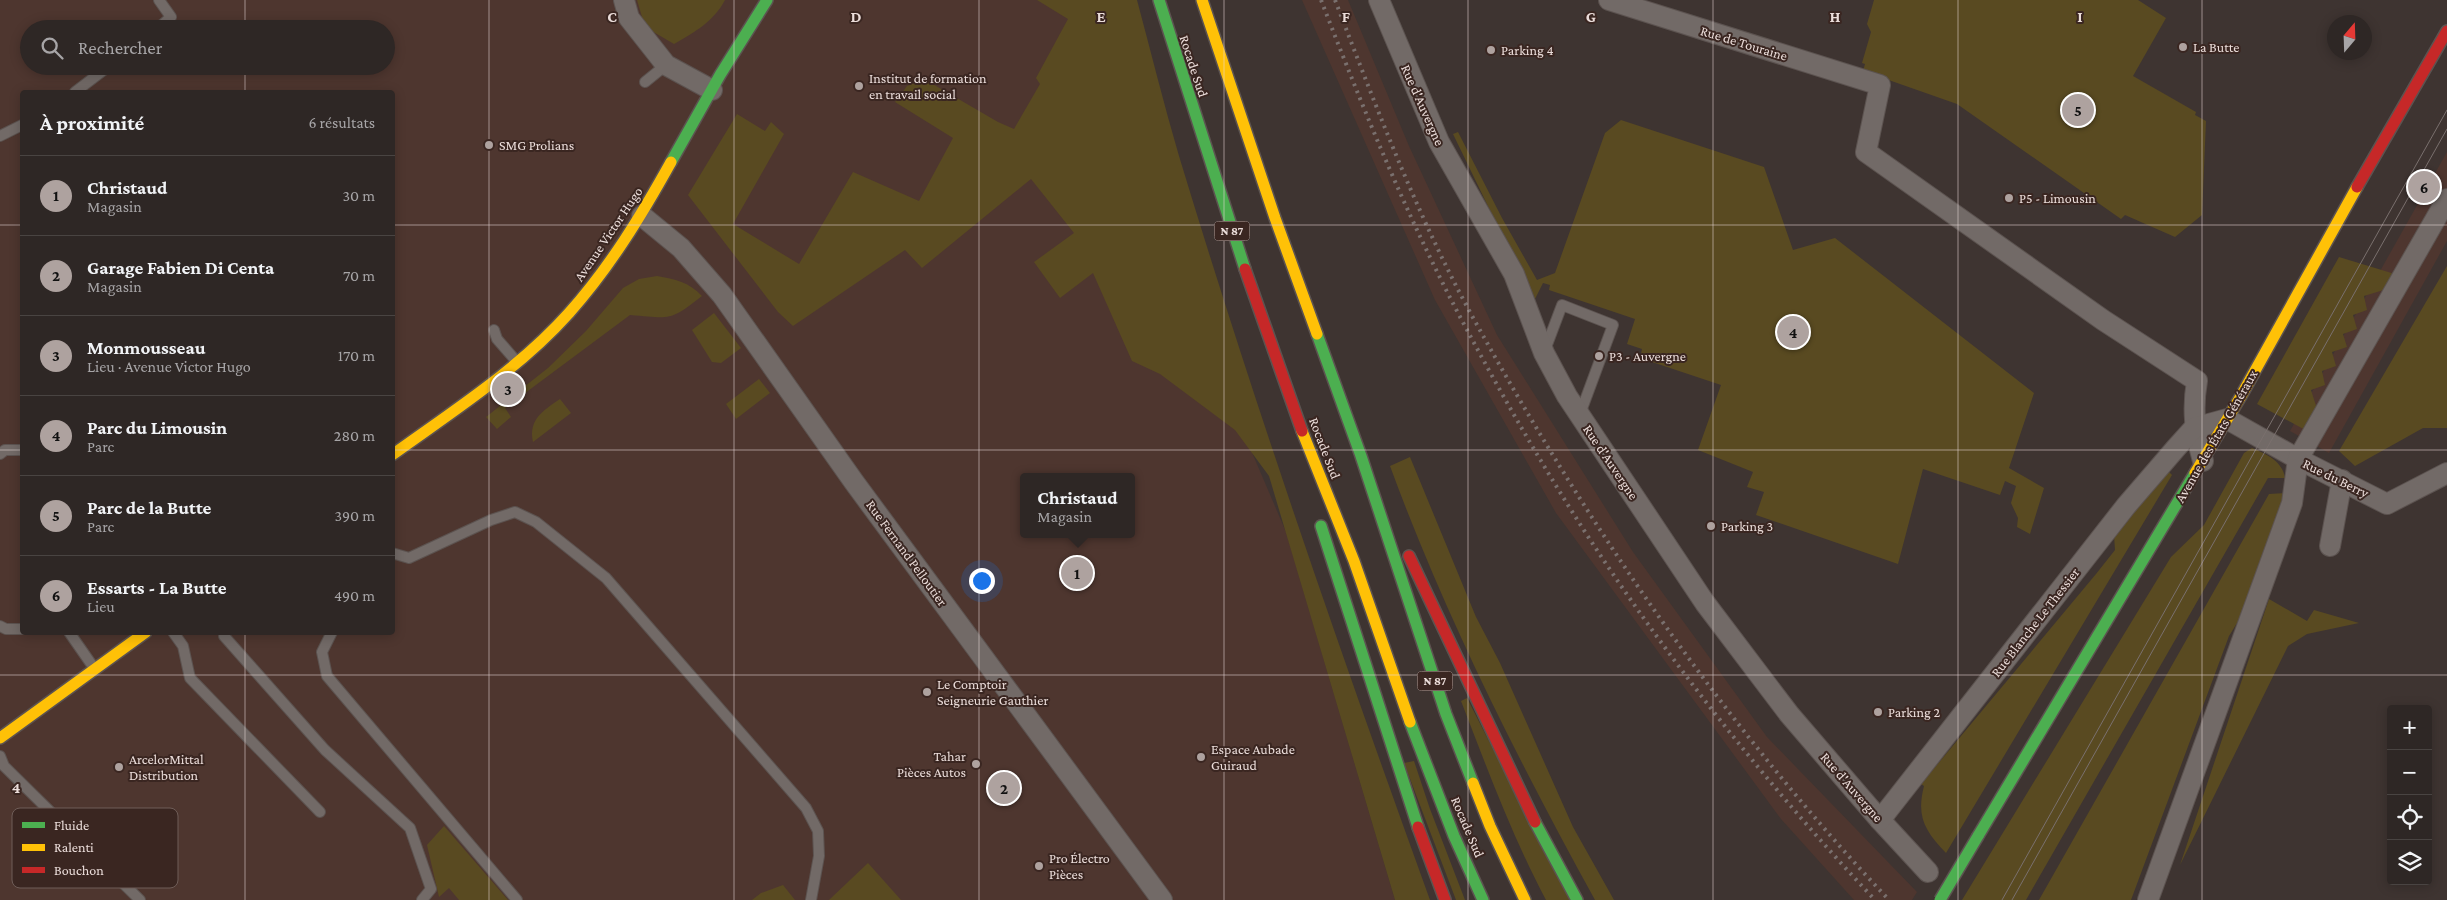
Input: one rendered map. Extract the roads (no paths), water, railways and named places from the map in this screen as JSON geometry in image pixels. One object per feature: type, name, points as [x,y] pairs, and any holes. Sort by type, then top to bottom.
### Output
[{"type":"main road","name":"Avenue Victor Hugo","points":[[395,453],[518,362],[554,329],[589,291],[642,216],[712,90],[767,0]]},
{"type":"main road","name":"Rocade Sud","points":[[1159,0],[1235,242],[1312,459],[1354,561],[1418,744],[1454,836],[1483,900]]},
{"type":"main road","name":"Rocade Sud","points":[[1202,0],[1275,218],[1361,456],[1446,714],[1490,826],[1525,900]]},
{"type":"main road","name":"Avenue des États Généraux","points":[[1940,900],[2203,461],[2447,31]]},
{"type":"main road","points":[[1361,456],[1540,833],[1577,900]]},
{"type":"main road","points":[[1312,459],[1313,493]]},
{"type":"main road","points":[[1319,519],[1387,738],[1427,855],[1446,900]]},
{"type":"main road","points":[[0,738],[142,635]]},
{"type":"street","points":[[624,0],[629,18],[666,66],[712,90]]},
{"type":"street","name":"Rue d'Auvergne","points":[[1380,0],[1439,142],[1514,274],[1544,353],[1579,415],[1705,603],[1789,714],[1880,820],[1928,872]]},
{"type":"street","name":"Rue de Touraine","points":[[1609,0],[1880,85],[1866,152],[2102,320],[2197,381],[2194,401],[2194,428]]},
{"type":"street","points":[[2148,900],[2292,503],[2298,459],[2447,200]]},
{"type":"street","name":"Rue Fernand Pelloutier","points":[[642,216],[681,248],[722,295],[854,482],[1162,900]]},
{"type":"street","points":[[2203,461],[2194,428],[2227,419]]},
{"type":"street","name":"Rue du Berry","points":[[2227,419],[2298,459],[2387,504],[2447,473]]},
{"type":"street","name":"Rue Blanche Le Thessier","points":[[1880,820],[2126,506],[2194,428]]},
{"type":"street","points":[[2330,546],[2342,480]]},
{"type":"lane","points":[[159,0],[172,18],[169,20]]},
{"type":"lane","points":[[645,82],[666,66]]},
{"type":"lane","points":[[78,90],[97,75]]},
{"type":"lane","points":[[0,136],[20,126]]},
{"type":"lane","points":[[1544,353],[1562,305],[1613,324],[1579,415]]},
{"type":"lane","points":[[494,330],[496,339],[518,362]]},
{"type":"lane","points":[[0,454],[5,450],[20,450]]},
{"type":"lane","points":[[395,554],[409,558],[490,520],[515,512],[536,522],[606,578],[806,808],[818,831],[819,856],[811,900]]},
{"type":"lane","points":[[0,626],[6,629],[20,629]]},
{"type":"lane","points":[[70,635],[95,670]]},
{"type":"lane","points":[[175,635],[183,646],[190,678],[320,812]]},
{"type":"lane","points":[[330,635],[322,652],[327,676],[517,900]]},
{"type":"lane","points":[[224,636],[325,750],[410,828],[431,889],[422,900]]},
{"type":"lane","points":[[0,756],[4,766],[47,808]]},
{"type":"lane","points":[[128,888],[140,900]]},
{"type":"tram line","points":[[2002,900],[2447,110]]},
{"type":"tram line","points":[[2012,900],[2447,129]]},
{"type":"railway","points":[[1321,0],[1371,125],[1425,248],[1484,361],[1562,496],[1626,593],[1714,712],[1776,789],[1875,900]]},
{"type":"railway","points":[[1335,0],[1400,164],[1436,245],[1476,323],[1566,477],[1664,625],[1717,696],[1829,834],[1889,900]]},
{"type":"place","name":"La Butte","points":[[2183,47]]},
{"type":"place","name":"Parking 4","points":[[1491,50]]},
{"type":"place","name":"Institut de formation en travail social","points":[[859,86]]},
{"type":"place","name":"Parc de la Butte","points":[[2078,110]]},
{"type":"place","name":"SMG Prolians","points":[[489,145]]},
{"type":"place","name":"Essarts - La Butte","points":[[2424,187]]},
{"type":"place","name":"P5 - Limousin","points":[[2009,198]]},
{"type":"place","name":"Parc du Limousin","points":[[1793,332]]},
{"type":"place","name":"P3 - Auvergne","points":[[1599,356]]},
{"type":"place","name":"Monmousseau","points":[[508,389]]},
{"type":"place","name":"Parking 3","points":[[1711,526]]},
{"type":"place","name":"Christaud","points":[[1077,573]]},
{"type":"place","name":"Le Comptoir Seigneurie Gauthier","points":[[927,692]]},
{"type":"place","name":"Parking 2","points":[[1878,712]]},
{"type":"place","name":"Espace Aubade Guiraud","points":[[1201,757]]},
{"type":"place","name":"Tahar Pièces Autos","points":[[976,764]]},
{"type":"place","name":"ArcelorMittal Distribution","points":[[119,767]]},
{"type":"place","name":"Garage Fabien Di Centa","points":[[1004,788]]},
{"type":"place","name":"Pro Électro Pièces","points":[[1039,866]]}]
